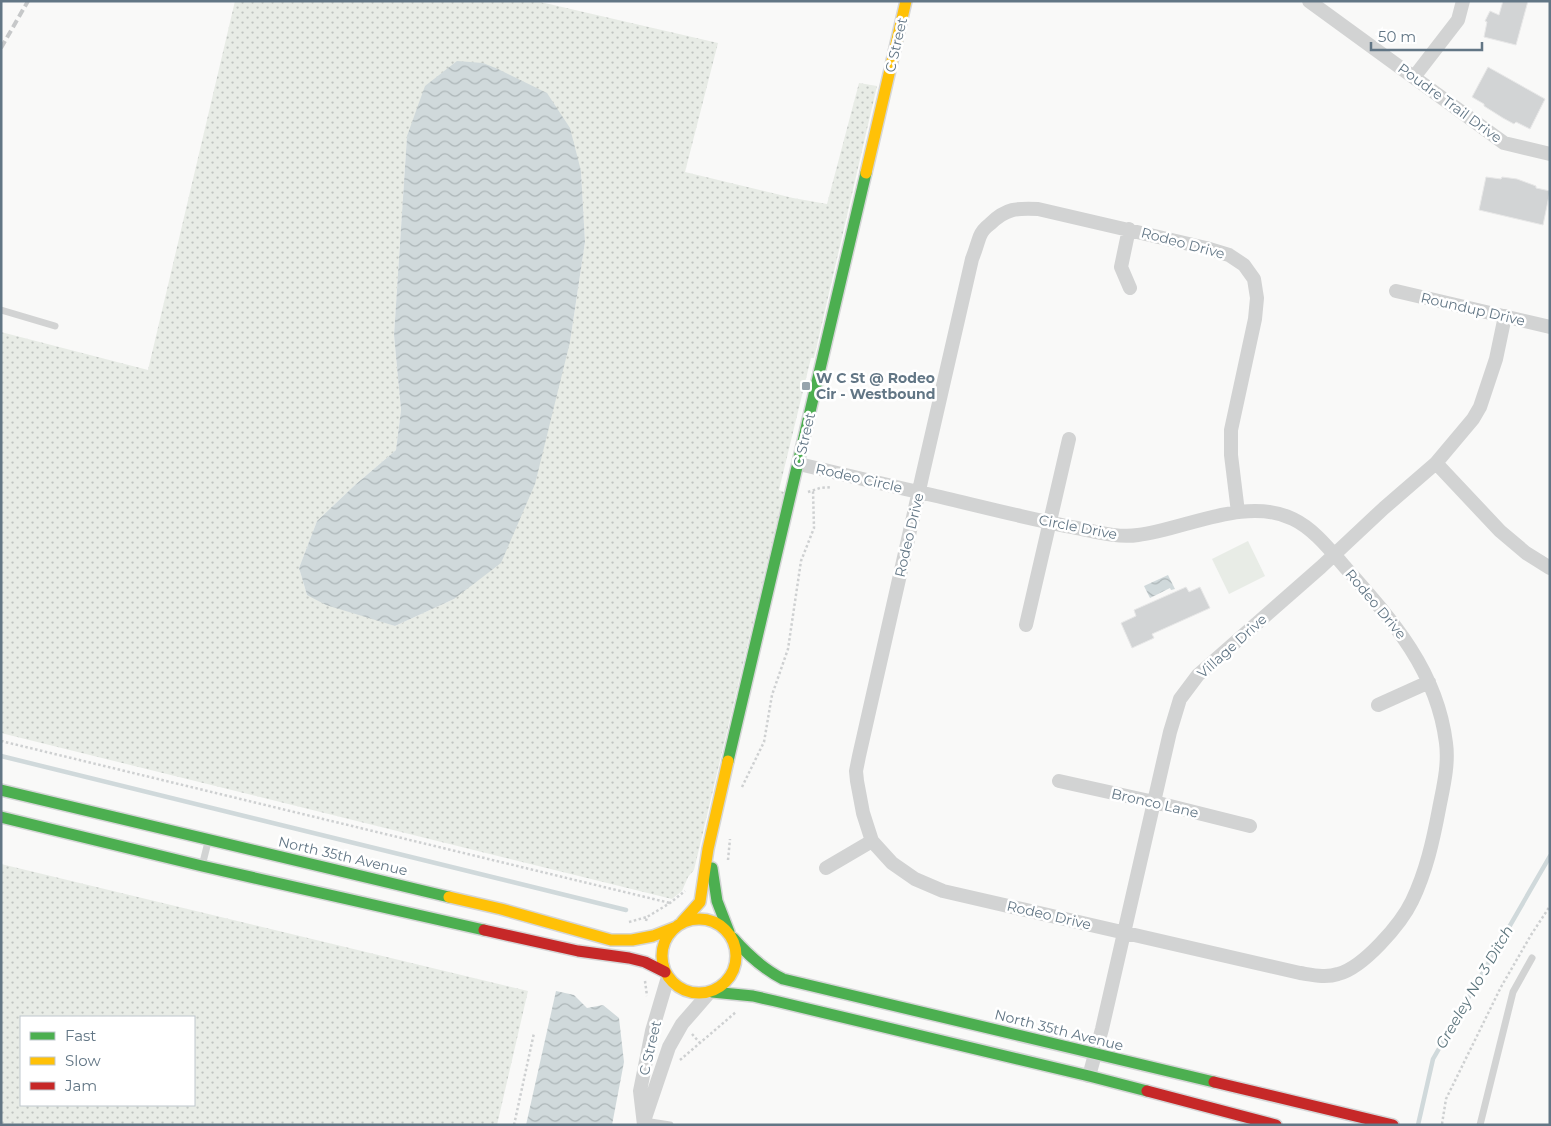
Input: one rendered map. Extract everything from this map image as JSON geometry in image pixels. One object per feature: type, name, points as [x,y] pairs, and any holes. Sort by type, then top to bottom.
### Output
[{"type":"street","name":"C Street","points":[[679,924],[700,902],[708,849],[906,1]]},
{"type":"street","name":"Poudre Trail Drive","points":[[1309,1],[1504,143],[1550,154]]},
{"type":"street","points":[[1414,77],[1458,20],[1463,1]]},
{"type":"street","name":"Rodeo Drive","points":[[1020,208],[1038,209],[1130,229],[1229,255],[1244,265],[1254,278],[1257,298],[1255,319],[1231,430],[1231,455],[1238,512],[1268,512],[1292,518],[1309,529],[1385,612],[1414,651],[1439,706],[1446,744],[1446,776],[1430,854],[1412,901],[1402,918],[1372,953],[1356,965],[1339,974],[1318,976],[1300,974],[943,891],[915,879],[892,863],[872,841],[863,813],[856,771],[972,259],[980,235],[999,215],[1020,208]]},
{"type":"street","points":[[1130,229],[1121,267],[1130,288]]},
{"type":"street","name":"Roundup Drive","points":[[1396,290],[1550,327]]},
{"type":"street","name":"Village Drive","points":[[1089,1076],[1170,732],[1180,700],[1198,675],[1436,463],[1473,419],[1480,407],[1496,359],[1506,316]]},
{"type":"street","points":[[1026,625],[1051,523],[1069,438]]},
{"type":"street","points":[[1436,463],[1500,532],[1550,568]]},
{"type":"street","name":"Rodeo Circle","points":[[798,464],[919,492]]},
{"type":"street","name":"Circle Drive","points":[[919,492],[1051,523],[1119,536],[1138,535],[1238,512]]},
{"type":"street","points":[[1378,705],[1429,682]]},
{"type":"street","name":"Bronco Lane","points":[[1059,781],[1250,826]]},
{"type":"street","name":"North 35th Avenue","points":[[1,790],[501,909],[611,940],[632,940],[653,936],[679,924]]},
{"type":"street","points":[[1,817],[202,866],[578,951],[629,958],[645,962],[666,974],[676,985],[686,991],[697,994],[710,992],[754,996],[1089,1076],[1276,1125]]},
{"type":"street","points":[[826,868],[872,841]]},
{"type":"street","name":"C Street","points":[[708,849],[717,901],[731,935]]},
{"type":"street","points":[[666,974],[662,962],[662,952],[669,934],[679,924],[697,918],[712,920],[721,925],[731,935],[736,950],[736,963],[732,975],[723,985],[710,992]]},
{"type":"street","name":"North 35th Avenue","points":[[731,935],[748,955],[767,972],[783,979],[1393,1125]]},
{"type":"street","name":"C Street","points":[[644,1123],[640,1091],[666,974]]},
{"type":"street","name":"C Street","points":[[644,1123],[670,1046],[682,1024],[710,992]]},
{"type":"lane","points":[[1,310],[55,326]]},
{"type":"lane","points":[[202,866],[208,839]]},
{"type":"lane","points":[[1480,1125],[1513,992],[1532,958]]},
{"type":"lane","points":[[644,1123],[670,1125]]},
{"type":"path","points":[[742,787],[764,742],[772,695],[788,649],[801,561],[814,528],[814,490]]},
{"type":"path","points":[[1,741],[670,904]]},
{"type":"path","points":[[728,866],[730,838]]},
{"type":"path","points":[[646,922],[646,917],[670,904],[686,890]]},
{"type":"path","points":[[1442,1124],[1446,1099],[1484,1021],[1506,978],[1550,906]]},
{"type":"path","points":[[638,977],[646,982],[647,1000]]},
{"type":"path","points":[[680,1060],[735,1012],[743,1012]]},
{"type":"path","points":[[514,1125],[534,1033]]},
{"type":"shaded area","points":[[235,1],[536,1],[718,43],[685,172],[793,198],[827,204],[859,83],[877,86],[814,358],[811,358],[779,490],[784,492],[694,870],[688,877],[682,891],[672,899],[1,733],[1,332],[148,370]],"holes":[[[407,136],[581,171],[585,242],[570,342],[454,599],[395,626],[307,595],[299,568],[317,521],[396,450],[401,410],[394,335]]]},
{"type":"shaded area","points":[[1248,541],[1265,576],[1229,594],[1212,559]]},
{"type":"shaded area","points":[[1,864],[528,991],[497,1125],[1,1125]]},
{"type":"water","points":[[457,61],[483,63],[547,93],[570,128],[581,171],[585,242],[570,342],[535,484],[501,563],[454,599],[395,626],[326,605],[307,595],[299,568],[317,521],[396,450],[401,410],[394,335],[407,136],[425,86]]},
{"type":"water","points":[[1168,575],[1175,589],[1171,590],[1170,588],[1150,598],[1144,586]]},
{"type":"water","points":[[556,991],[574,995],[587,1008],[603,1005],[619,1018],[624,1062],[612,1125],[526,1125]]},
{"type":"building","points":[[1503,1],[1528,1],[1516,45],[1484,37],[1487,22],[1485,21],[1490,11],[1499,15]]},
{"type":"building","points":[[1488,67],[1545,99],[1530,129],[1503,118],[1472,97]]},
{"type":"building","points":[[1486,177],[1517,179],[1536,186],[1536,188],[1550,191],[1543,225],[1479,210]]},
{"type":"building","points":[[1186,587],[1189,592],[1200,587],[1210,608],[1152,634],[1154,638],[1132,648],[1121,623],[1136,616],[1134,610]]},
{"type":"waterway","points":[[1,756],[626,910]]},
{"type":"waterway","name":"Greeley No 3 Ditch","points":[[1418,1125],[1433,1059],[1550,856]]},
{"type":"railway","points":[[1,48],[28,1]]},
{"type":"traffic: fast","points":[[728,761],[866,173]]},
{"type":"traffic: fast","points":[[1,790],[449,897]]},
{"type":"traffic: fast","points":[[1,817],[202,866],[484,930]]},
{"type":"traffic: fast","points":[[712,868],[717,901],[729,932]]},
{"type":"traffic: fast","points":[[733,938],[756,961],[783,979],[1214,1082]]},
{"type":"traffic: fast","points":[[712,992],[753,996],[775,1001],[1147,1091]]},
{"type":"traffic: slow","points":[[866,173],[906,1]]},
{"type":"traffic: slow","points":[[682,922],[700,902],[708,849],[728,761]]},
{"type":"traffic: slow","points":[[449,897],[501,909],[611,940],[632,940],[653,936],[676,927]]},
{"type":"traffic: slow","points":[[692,919],[706,919],[720,925],[730,935],[736,949],[736,956],[734,970],[720,987],[706,993],[692,993],[678,987],[668,977],[662,963],[662,949],[668,935],[678,925],[692,919]]},
{"type":"traffic: jam","points":[[484,930],[578,951],[629,958],[645,962],[665,972]]},
{"type":"traffic: jam","points":[[1214,1082],[1393,1125]]},
{"type":"traffic: jam","points":[[1147,1091],[1276,1125]]},
{"type":"place","name":"W C St @ Rodeo Cir - Westbound","points":[[806,386]]}]
